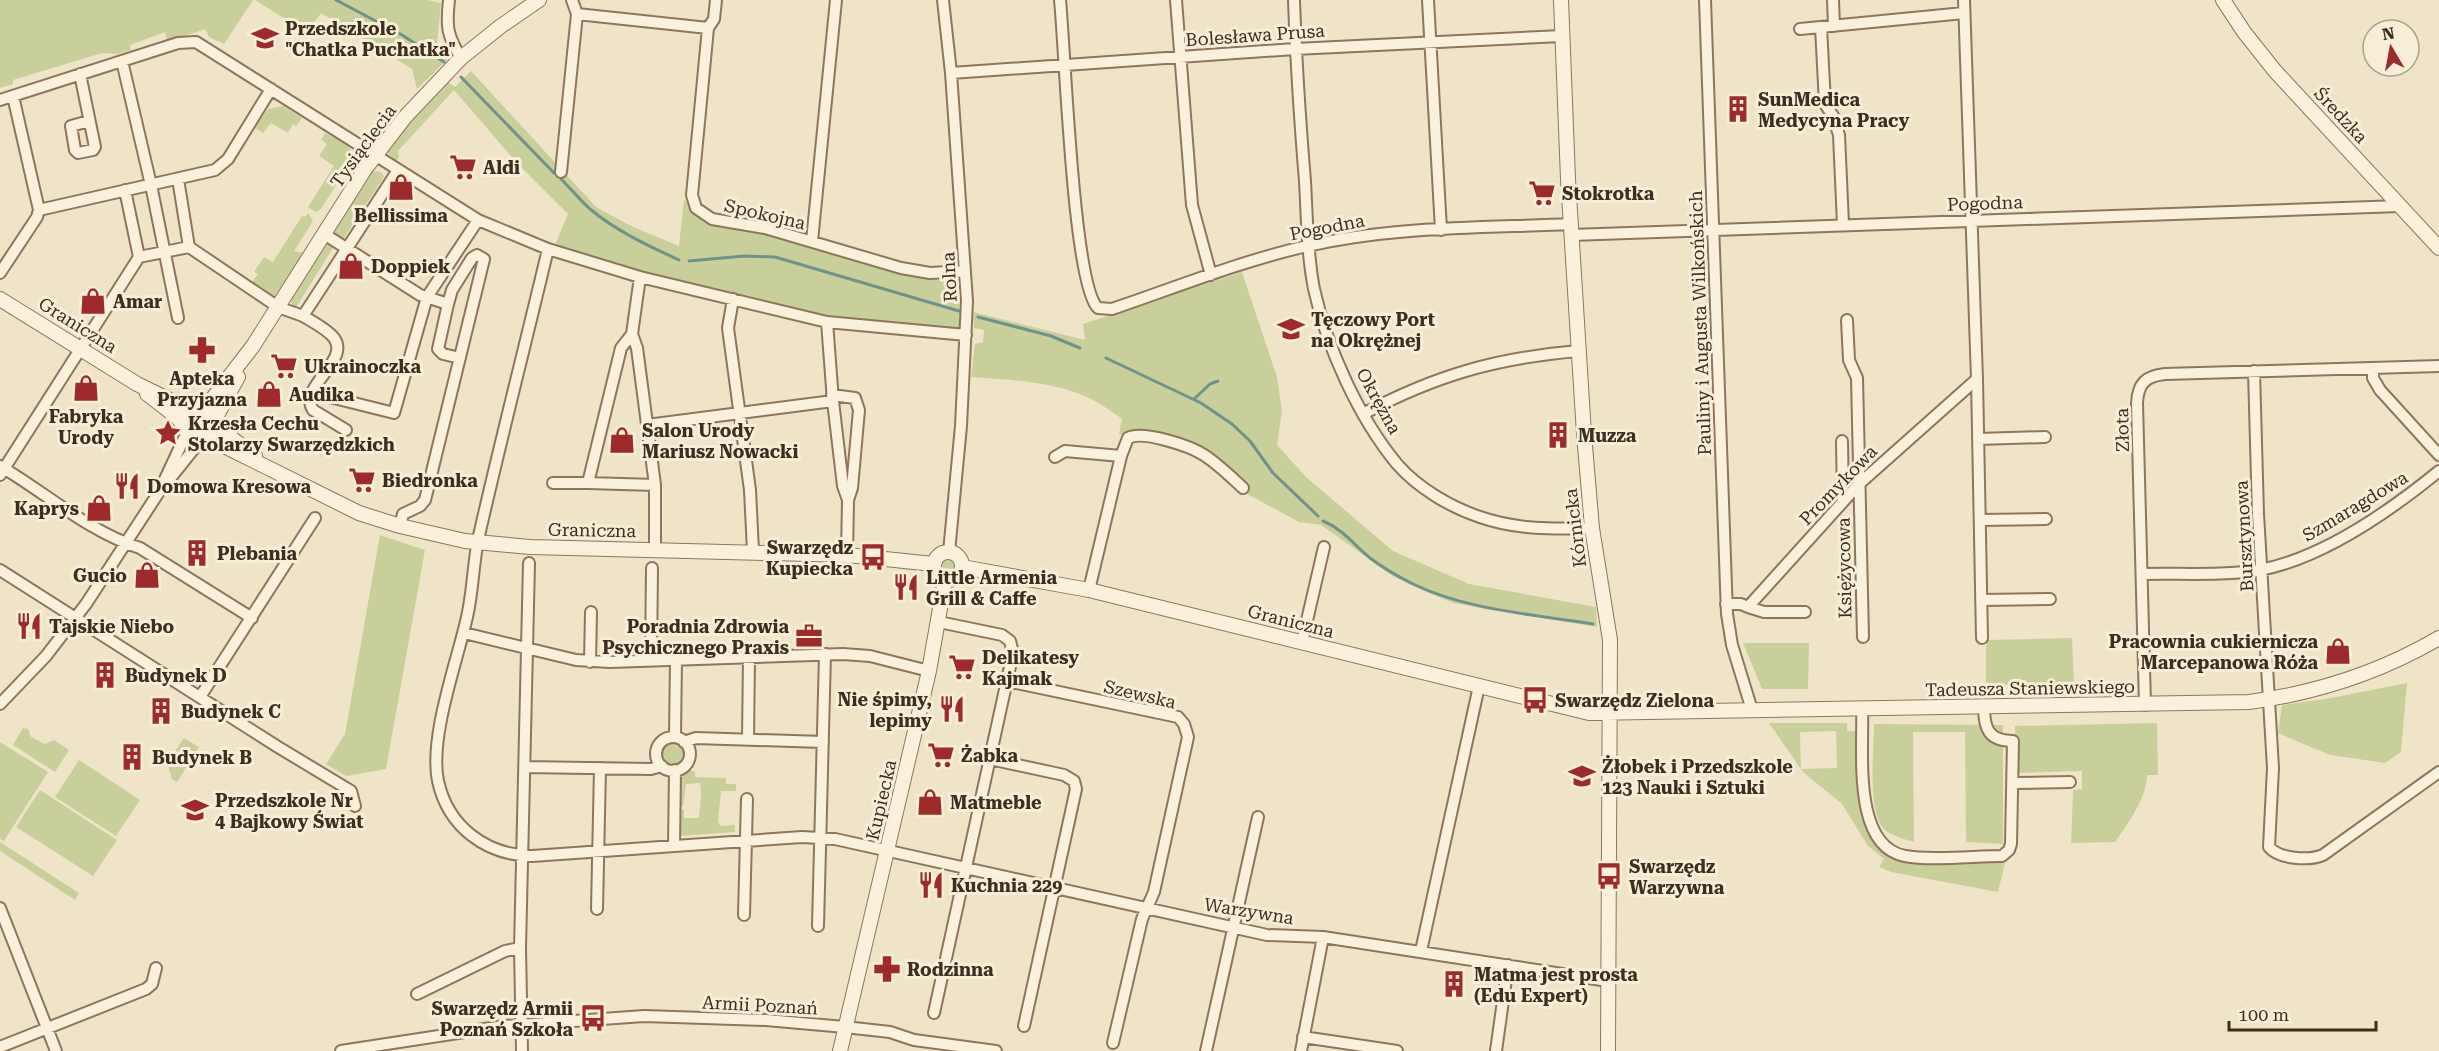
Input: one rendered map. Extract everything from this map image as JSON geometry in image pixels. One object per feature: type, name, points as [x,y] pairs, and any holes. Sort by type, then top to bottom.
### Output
[{"type":"street","points":[[449,0],[448,34],[462,58]]},
{"type":"street","name":"Tysiąclecia","points":[[200,409],[213,398],[253,346],[375,154],[422,98],[462,58],[501,26],[539,0]]},
{"type":"street","points":[[561,172],[577,14],[572,0]]},
{"type":"street","name":"Spokojna","points":[[716,0],[714,19],[708,28],[692,195],[696,208],[712,219],[765,228],[917,272],[965,271]]},
{"type":"street","points":[[812,241],[836,0]]},
{"type":"street","name":"Rolna","points":[[943,0],[951,73],[965,271],[966,335],[962,426],[950,552]]},
{"type":"street","points":[[1060,0],[1065,65]]},
{"type":"street","points":[[1176,0],[1192,205],[1211,275]]},
{"type":"street","name":"Okrężna","points":[[1294,0],[1295,49],[1309,246],[1315,292],[1335,353],[1363,414],[1398,464],[1422,486],[1449,503],[1482,518],[1516,527],[1592,528]]},
{"type":"street","points":[[1428,0],[1441,230]]},
{"type":"street","name":"Kórnicka","points":[[1561,0],[1578,351],[1592,528],[1610,631],[1608,1051]]},
{"type":"street","name":"Pauliny i Augusta Wilkońskich","points":[[1705,0],[1726,604],[1732,645],[1752,710]]},
{"type":"street","points":[[1833,0],[1834,26]]},
{"type":"street","points":[[1964,0],[1977,379],[1982,638]]},
{"type":"street","name":"Średzka","points":[[2223,0],[2244,32],[2275,71],[2439,248]]},
{"type":"street","points":[[1800,29],[1964,13]]},
{"type":"street","points":[[577,14],[708,28]]},
{"type":"street","points":[[1821,27],[1825,104],[1833,116],[1839,135],[1844,224]]},
{"type":"street","name":"Bolesława Prusa","points":[[951,73],[1295,49],[1562,36]]},
{"type":"street","points":[[0,100],[178,43],[196,42],[478,220],[548,249],[640,277],[827,322],[966,335]]},
{"type":"street","points":[[122,61],[151,185],[178,318]]},
{"type":"street","name":"Pogodna","points":[[1065,65],[1078,234],[1091,299],[1098,308],[1112,309],[1211,275],[1309,246],[1388,233],[1441,230],[1713,229],[2400,206]]},
{"type":"street","points":[[80,74],[89,121]]},
{"type":"street","points":[[39,210],[208,172],[222,165],[271,89]]},
{"type":"street","points":[[0,273],[37,217],[39,210],[13,96]]},
{"type":"street","points":[[303,316],[398,170]]},
{"type":"street","points":[[178,179],[189,247]]},
{"type":"street","points":[[126,190],[139,257],[1,470],[126,544],[140,548],[252,618]]},
{"type":"street","points":[[330,397],[394,413],[427,297],[478,220]]},
{"type":"street","points":[[324,234],[420,295],[448,304]]},
{"type":"street","points":[[139,257],[189,247],[278,307],[303,316],[333,336],[337,343],[336,353],[311,392],[310,405],[313,410],[346,430]]},
{"type":"street","name":"Warzywna","points":[[548,249],[478,543],[464,633],[437,740],[436,759],[440,786],[452,815],[471,836],[501,852],[524,856],[821,837],[1267,935],[1323,937],[1608,981]]},
{"type":"street","points":[[400,526],[403,514],[420,506],[425,500],[484,262],[480,256],[472,258],[452,290],[438,349],[443,354],[460,358]]},
{"type":"street","points":[[640,277],[632,334],[637,348],[655,485],[655,549]]},
{"type":"street","name":"Graniczna","points":[[0,299],[137,384],[186,408],[200,409]]},
{"type":"street","points":[[733,299],[728,328],[750,490],[753,551]]},
{"type":"street","name":"Księżycowa","points":[[1847,320],[1848,360],[1857,378],[1863,637]]},
{"type":"street","points":[[827,322],[832,398],[843,486],[848,500]]},
{"type":"street","points":[[588,483],[621,348],[632,334]]},
{"type":"street","name":"Tysiąclecia","points":[[215,421],[253,346]]},
{"type":"street","points":[[1363,414],[1416,387],[1476,367],[1511,358],[1578,351]]},
{"type":"street","name":"Złota","points":[[2145,705],[2137,403],[2139,387],[2146,379],[2158,375],[2439,366]]},
{"type":"street","points":[[2373,368],[2373,378],[2380,390],[2439,455]]},
{"type":"street","name":"Bursztynowa","points":[[2254,371],[2261,569],[2273,779],[2267,843],[2276,853],[2305,858],[2323,855],[2439,772]]},
{"type":"street","name":"Promykowa","points":[[1748,607],[1859,483],[1977,379]]},
{"type":"street","name":"Graniczna","points":[[137,384],[177,417],[186,430]]},
{"type":"street","points":[[647,425],[832,398],[851,396],[855,398],[859,405],[852,488],[848,500],[847,555]]},
{"type":"street","points":[[0,704],[36,667],[76,618],[159,492],[203,440],[212,435],[215,421],[210,412],[200,409],[187,416],[186,430],[159,492]]},
{"type":"street","name":"Graniczna","points":[[215,421],[222,431],[246,448],[264,465]]},
{"type":"street","points":[[186,430],[193,438],[203,440]]},
{"type":"street","points":[[1089,590],[1121,456],[1126,441],[1132,436],[1143,435],[1194,449],[1206,456],[1243,488]]},
{"type":"street","points":[[1978,439],[2045,437]]},
{"type":"street","name":"Graniczna","points":[[203,440],[214,441],[352,510],[400,526],[478,543],[530,547],[847,555],[933,564]]},
{"type":"street","name":"Księżycowa","points":[[1842,441],[1843,501]]},
{"type":"street","points":[[1055,458],[1065,451],[1121,456]]},
{"type":"street","name":"Szmaragdowa","points":[[2142,574],[2261,569],[2296,559],[2341,538],[2408,496],[2439,471]]},
{"type":"street","points":[[553,483],[655,485]]},
{"type":"street","points":[[200,697],[315,518]]},
{"type":"street","points":[[1980,520],[2046,519]]},
{"type":"street","points":[[1302,642],[1324,547]]},
{"type":"street","points":[[950,552],[959,558],[962,567],[956,578],[945,580],[935,573],[933,564],[938,555],[950,552]]},
{"type":"street","points":[[522,1051],[520,948],[524,856],[529,563]]},
{"type":"street","name":"Graniczna","points":[[962,567],[1089,590],[1589,713],[1610,713]]},
{"type":"street","points":[[651,661],[652,568]]},
{"type":"street","points":[[0,570],[351,791],[355,806]]},
{"type":"street","name":"Kupiecka","points":[[840,1051],[929,671],[945,580]]},
{"type":"street","points":[[1981,600],[2050,599]]},
{"type":"street","points":[[1726,604],[1741,604],[1764,612],[1805,612]]},
{"type":"street","points":[[590,662],[591,612]]},
{"type":"street","points":[[934,1013],[1013,653],[1008,639],[1002,635],[939,622]]},
{"type":"street","points":[[464,633],[590,662],[825,654],[870,656],[929,671]]},
{"type":"street","name":"Tadeusza Staniewskiego","points":[[1610,713],[2248,702],[2344,682],[2392,663],[2439,638]]},
{"type":"street","points":[[818,926],[825,654]]},
{"type":"street","points":[[748,740],[749,657]]},
{"type":"street","points":[[525,767],[651,769],[662,766],[675,770],[682,768],[689,761],[690,750],[680,740],[676,660]]},
{"type":"street","name":"Szewska","points":[[1007,681],[1178,717],[1184,724],[1188,738],[1154,892],[1142,919],[1113,1043]]},
{"type":"street","points":[[1422,951],[1479,686]]},
{"type":"street","points":[[1862,708],[1865,812],[1880,841],[1904,856],[2002,856],[2009,850],[2011,844],[2013,741],[2001,741],[1994,738],[1984,719],[1984,707]]},
{"type":"street","points":[[662,766],[657,758],[658,747],[665,740],[696,738],[823,742]]},
{"type":"street","points":[[990,759],[1064,775],[1074,781],[1076,794],[1024,1026]]},
{"type":"street","points":[[597,909],[600,768]]},
{"type":"street","points":[[674,846],[675,770]]},
{"type":"street","points":[[2013,783],[2070,782]]},
{"type":"street","points":[[744,915],[747,799]]},
{"type":"street","points":[[1206,1051],[1258,817]]},
{"type":"street","points":[[0,908],[56,1051]]},
{"type":"street","points":[[1301,1051],[1323,937]]},
{"type":"street","points":[[417,994],[505,951],[520,948]]},
{"type":"street","points":[[1496,1051],[1508,965]]},
{"type":"street","points":[[0,1047],[146,989],[152,984],[156,968]]},
{"type":"street","name":"Armii Poznań","points":[[341,1051],[393,1047],[521,1024],[593,1018],[664,1016],[766,1020],[845,1027],[891,1032],[913,1045],[996,1051]]},
{"type":"street","points":[[1303,1037],[1397,1051]]},
{"type":"green space","points":[[0,0],[253,0],[224,44],[209,37],[205,29],[168,42],[165,32],[130,45],[131,50],[117,54],[102,53],[13,80],[13,84],[0,88]]},
{"type":"green space","points":[[255,0],[428,0],[441,3],[437,44],[449,58],[417,89],[412,69],[321,13],[307,33]]},
{"type":"green space","points":[[471,71],[596,207],[633,227],[679,246],[684,199],[698,218],[761,231],[883,269],[933,278],[958,279],[961,330],[826,316],[639,272],[555,245],[568,214],[516,162],[454,90],[398,151],[399,157],[396,162],[387,152],[391,143],[446,80],[455,87]]},
{"type":"green space","points":[[283,106],[302,118],[296,126],[293,124],[288,133],[271,123],[263,133],[255,128],[268,109]]},
{"type":"green space","points":[[325,133],[348,147],[353,160],[363,161],[354,176],[343,174],[321,209],[316,212],[308,207],[334,166],[319,156],[327,144],[321,140]]},
{"type":"green space","points":[[377,171],[384,177],[344,238],[335,237],[334,228],[370,172]]},
{"type":"green space","points":[[308,213],[313,221],[294,251],[305,253],[273,299],[250,285],[258,274],[254,272],[264,257],[273,262],[302,216],[305,217]]},
{"type":"green space","points":[[329,243],[333,248],[297,306],[294,307],[291,297],[324,245]]},
{"type":"green space","points":[[1242,272],[1277,377],[1282,411],[1277,445],[1306,477],[1393,551],[1469,584],[1596,607],[1597,627],[1453,603],[1393,576],[1321,525],[1299,522],[1236,488],[1198,457],[1119,434],[1122,419],[1091,399],[1063,388],[1047,385],[971,377],[975,344],[983,342],[984,330],[974,328],[973,312],[1085,340],[1083,324]]},
{"type":"green space","points":[[380,535],[425,550],[386,769],[346,776],[326,764],[345,734]]},
{"type":"green space","points":[[948,557],[954,560],[957,566],[954,572],[948,575],[942,572],[939,566],[942,560]]},
{"type":"green space","points":[[2072,638],[2074,684],[1986,685],[1986,640]]},
{"type":"green space","points":[[1743,643],[1809,643],[1808,689],[1762,689]]},
{"type":"green space","points":[[2407,683],[2401,752],[2385,763],[2330,755],[2278,733],[2282,705]]},
{"type":"green space","points":[[1769,723],[1847,723],[1847,731],[1860,731],[1861,813],[1876,841],[1922,860],[2006,859],[1998,892],[1891,872],[1879,867],[1884,859],[1868,846],[1842,804],[1803,772]],"holes":[[[1836,731],[1837,768],[1801,769],[1800,732]]]},
{"type":"green space","points":[[2157,723],[2158,775],[2147,775],[2140,801],[2115,842],[2071,843],[2073,790],[2082,789],[2082,771],[2016,773],[2015,726]]},
{"type":"green space","points":[[1874,724],[2003,725],[2003,844],[1966,842],[1965,732],[1913,732],[1914,842],[1884,829],[1875,809],[1873,795]]},
{"type":"green space","points":[[23,728],[28,729],[31,737],[45,744],[54,740],[69,750],[55,772],[13,745]]},
{"type":"green space","points":[[184,738],[199,747],[177,782],[172,779],[167,763]]},
{"type":"green space","points":[[673,741],[682,745],[686,754],[682,763],[673,767],[664,763],[660,754],[664,745]]},
{"type":"green space","points":[[0,742],[48,772],[4,841],[0,839]]},
{"type":"green space","points":[[79,760],[140,800],[116,836],[55,797]]},
{"type":"green space","points":[[686,771],[695,771],[695,777],[726,778],[726,784],[736,784],[736,791],[721,791],[718,821],[720,826],[735,825],[735,832],[679,836],[679,809],[684,810],[684,818],[699,818],[700,783],[686,784],[683,806],[679,806],[680,778]]},
{"type":"green space","points":[[40,790],[117,840],[93,876],[16,827]]},
{"type":"green space","points":[[0,842],[79,893],[75,900],[0,851]]},
{"type":"waterway","points":[[336,0],[402,35],[444,62]]},
{"type":"waterway","points":[[461,77],[554,173]]},
{"type":"waterway","points":[[561,179],[590,209],[611,224],[633,238],[679,260]]},
{"type":"waterway","points":[[689,261],[744,256],[775,257],[959,311]]},
{"type":"waterway","points":[[978,317],[1051,336],[1080,348]]},
{"type":"waterway","points":[[1106,358],[1201,403],[1232,424],[1250,441],[1273,473],[1318,516]]},
{"type":"waterway","points":[[1194,399],[1210,384],[1218,381]]},
{"type":"waterway","points":[[1323,521],[1342,533],[1380,565],[1434,593],[1479,606],[1593,624]]},
{"type":"place","name":"Przedszkole \"Chatka Puchatka\"","points":[[265,38]]},
{"type":"place","name":"SunMedica Medycyna Pracy","points":[[1738,109]]},
{"type":"place","name":"Aldi","points":[[463,167]]},
{"type":"place","name":"Bellissima","points":[[401,187]]},
{"type":"place","name":"Stokrotka","points":[[1542,193]]},
{"type":"place","name":"Doppiek","points":[[351,266]]},
{"type":"place","name":"Amar","points":[[93,301]]},
{"type":"place","name":"Tęczowy Port na Okrężnej","points":[[1291,329]]},
{"type":"place","name":"Apteka Przyjazna","points":[[202,350]]},
{"type":"place","name":"Ukrainoczka","points":[[284,366]]},
{"type":"place","name":"Fabryka Urody","points":[[86,388]]},
{"type":"place","name":"Audika","points":[[269,394]]},
{"type":"place","name":"Krzesła Cechu Stolarzy Swarzędzkich","points":[[168,433]]},
{"type":"place","name":"Muzza","points":[[1558,435]]},
{"type":"place","name":"Salon Urody Mariusz Nowacki","points":[[622,440]]},
{"type":"place","name":"Biedronka","points":[[362,480]]},
{"type":"place","name":"Domowa Kresowa","points":[[127,486]]},
{"type":"place","name":"Kaprys","points":[[99,508]]},
{"type":"place","name":"Plebania","points":[[197,553]]},
{"type":"place","name":"Swarzędz Kupiecka","points":[[873,557]]},
{"type":"place","name":"Gucio","points":[[147,575]]},
{"type":"place","name":"Little Armenia Grill & Caffe","points":[[906,587]]},
{"type":"place","name":"Tajskie Niebo","points":[[29,626]]},
{"type":"place","name":"Poradnia Zdrowia Psychicznego Praxis","points":[[809,636]]},
{"type":"place","name":"Pracownia cukiernicza Marcepanowa Róża","points":[[2338,651]]},
{"type":"place","name":"Delikatesy Kajmak","points":[[962,667]]},
{"type":"place","name":"Budynek D","points":[[105,675]]},
{"type":"place","name":"Swarzędz Zielona","points":[[1535,700]]},
{"type":"place","name":"Nie śpimy, lepimy","points":[[952,709]]},
{"type":"place","name":"Budynek C","points":[[161,711]]},
{"type":"place","name":"Żabka","points":[[941,755]]},
{"type":"place","name":"Budynek B","points":[[132,757]]},
{"type":"place","name":"Żłobek i Przedszkole 123 Nauki i Sztuki","points":[[1582,776]]},
{"type":"place","name":"Matmeble","points":[[930,802]]},
{"type":"place","name":"Przedszkole Nr 4 Bajkowy Świat","points":[[195,810]]},
{"type":"place","name":"Swarzędz Warzywna","points":[[1609,876]]},
{"type":"place","name":"Kuchnia 229","points":[[931,885]]},
{"type":"place","name":"Rodzinna","points":[[887,969]]},
{"type":"place","name":"Matma jest prosta (Edu Expert)","points":[[1454,984]]},
{"type":"place","name":"Swarzędz Armii Poznań Szkoła","points":[[593,1018]]}]
